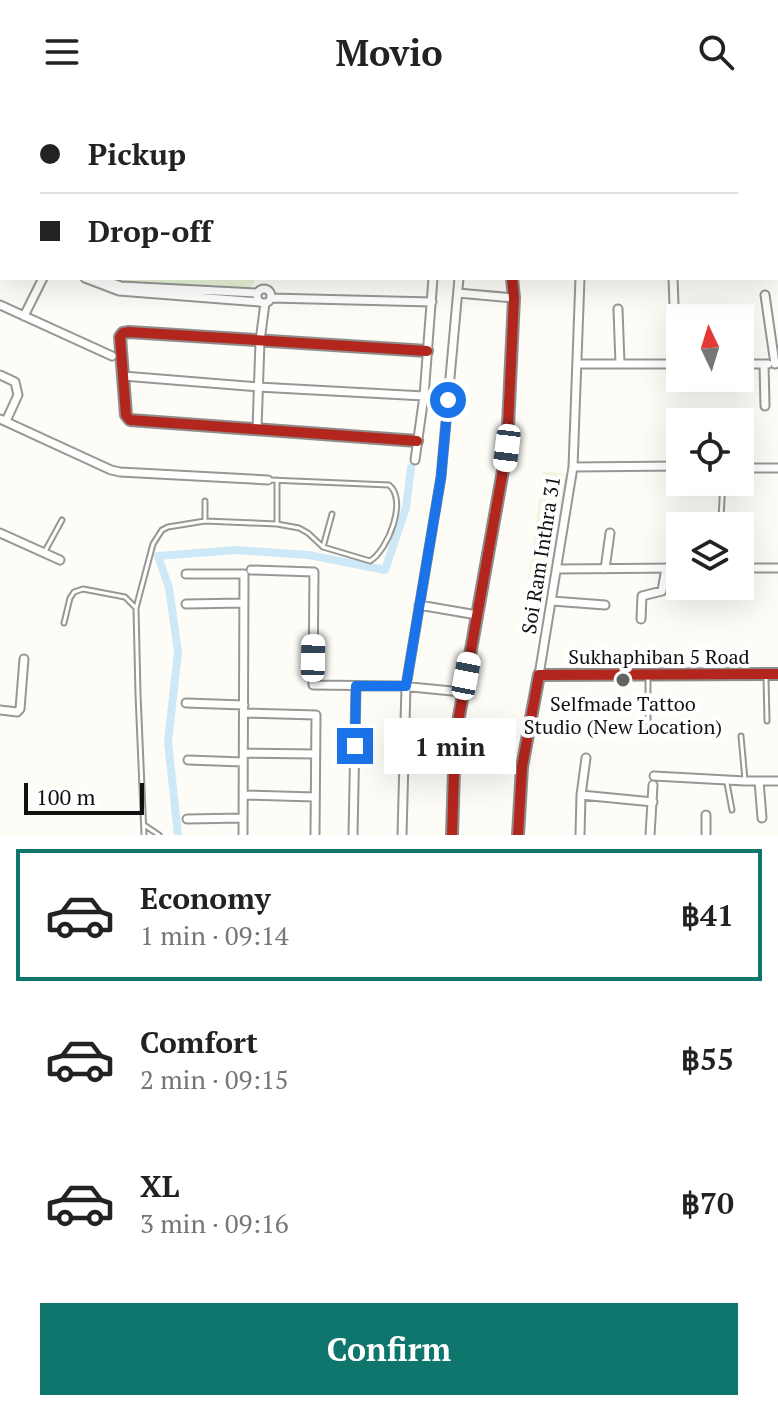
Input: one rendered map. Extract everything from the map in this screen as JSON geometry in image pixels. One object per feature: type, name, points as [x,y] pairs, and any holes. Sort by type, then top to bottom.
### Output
[{"type":"street","points":[[24,316],[42,280]]},
{"type":"street","points":[[90,280],[119,291],[265,301],[432,302]]},
{"type":"street","points":[[104,280],[121,286],[270,293],[265,301],[260,341],[257,429]]},
{"type":"street","points":[[263,280],[257,299],[265,301]]},
{"type":"street","points":[[415,460],[424,396],[433,280]]},
{"type":"street","points":[[402,835],[406,686],[441,477],[459,280]]},
{"type":"street","points":[[452,835],[455,739],[507,448],[512,280]]},
{"type":"street","name":"Soi Ram Inthra 31","points":[[518,835],[522,767],[573,467],[580,280]]},
{"type":"street","points":[[673,280],[674,304]]},
{"type":"street","points":[[458,293],[514,298]]},
{"type":"street","points":[[754,364],[776,364],[765,295]]},
{"type":"street","points":[[0,305],[112,356]]},
{"type":"street","points":[[618,309],[620,364]]},
{"type":"street","points":[[417,441],[130,420],[126,415],[120,337],[129,332],[427,351]]},
{"type":"street","points":[[578,364],[666,364]]},
{"type":"street","points":[[764,364],[765,406]]},
{"type":"street","points":[[0,375],[15,382],[18,395],[3,420],[111,470],[273,480]]},
{"type":"street","points":[[123,376],[424,396]]},
{"type":"street","points":[[573,467],[666,466]]},
{"type":"street","points":[[754,468],[778,468]]},
{"type":"street","points":[[0,533],[60,560]]},
{"type":"street","points":[[605,569],[610,533]]},
{"type":"street","points":[[557,569],[666,568],[662,591],[642,596],[641,619]]},
{"type":"street","points":[[754,568],[778,568]]},
{"type":"street","points":[[251,570],[314,572],[313,685],[406,686],[462,692]]},
{"type":"street","points":[[186,574],[244,574],[243,835]]},
{"type":"street","points":[[552,601],[605,605]]},
{"type":"street","points":[[186,604],[244,603]]},
{"type":"street","points":[[419,605],[477,615]]},
{"type":"street","points":[[0,710],[17,712],[20,709],[24,659]]},
{"type":"street","name":"Sukhaphiban 5 Road","points":[[539,675],[778,674]]},
{"type":"street","points":[[353,835],[356,686]]},
{"type":"street","points":[[186,703],[316,715],[315,835]]},
{"type":"street","points":[[188,760],[315,754]]},
{"type":"street","points":[[580,835],[586,758]]},
{"type":"street","points":[[650,835],[654,780],[778,781]]},
{"type":"street","points":[[759,781],[762,818]]},
{"type":"street","points":[[243,795],[315,797]]},
{"type":"street","points":[[581,795],[653,802]]},
{"type":"street","points":[[706,815],[706,835]]},
{"type":"street","points":[[187,819],[243,818]]},
{"type":"lane","points":[[144,835],[136,608],[151,550],[162,530],[205,521],[277,524],[299,528],[323,547],[370,561],[388,540],[397,494],[394,488],[383,484],[273,480],[277,524]]},
{"type":"lane","points":[[205,501],[205,521]]},
{"type":"lane","points":[[323,547],[332,514]]},
{"type":"lane","points":[[44,553],[62,520]]},
{"type":"lane","points":[[64,623],[70,598],[74,592],[83,589],[125,597],[136,608]]},
{"type":"lane","points":[[766,675],[767,721]]},
{"type":"lane","points":[[648,676],[648,728]]},
{"type":"lane","points":[[741,736],[745,781]]},
{"type":"lane","points":[[726,779],[732,810]]},
{"type":"lane","points":[[144,825],[159,835]]},
{"type":"green space","points":[[114,280],[255,280],[250,289]]},
{"type":"green space","points":[[543,471],[566,474],[552,582],[528,579]]},
{"type":"waterway","points":[[178,835],[168,742],[178,652],[169,588],[158,556],[236,550],[309,555],[385,570],[406,508],[411,468]]},
{"type":"traffic: jam","points":[[452,835],[455,739],[507,448],[512,280]]},
{"type":"traffic: jam","points":[[417,441],[130,420],[126,415],[120,337],[129,332],[427,351]]},
{"type":"traffic: jam","points":[[518,835],[522,767],[539,675],[778,674]]},
{"type":"place","name":"Selfmade Tattoo Studio (New Location)","points":[[623,680]]},
{"type":"route","points":[[355,746],[356,686],[406,686],[441,477],[448,400]]}]
